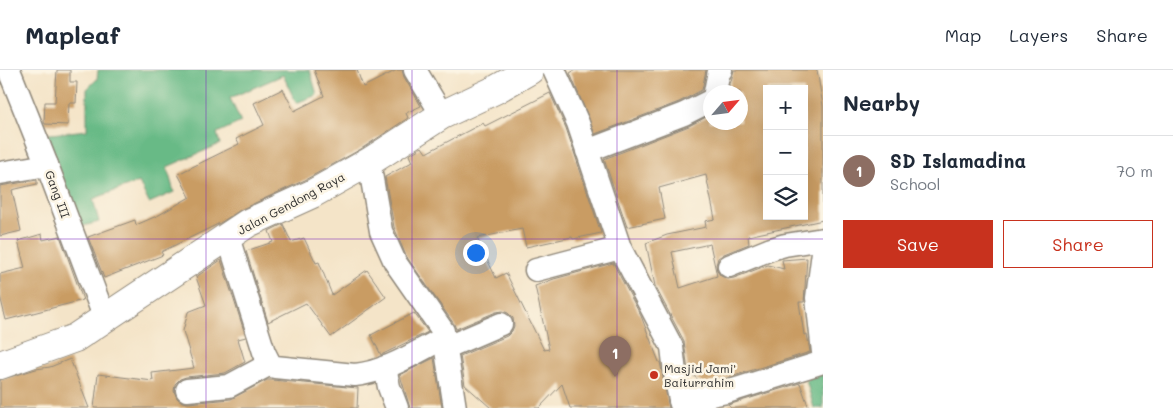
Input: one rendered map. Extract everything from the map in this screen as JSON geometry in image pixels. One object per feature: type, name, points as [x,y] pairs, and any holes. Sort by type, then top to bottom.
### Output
[{"type":"main road","name":"Jalan Gendong Raya","points":[[0,365],[75,338],[178,268],[248,224],[312,194],[369,162],[442,115],[496,90],[530,70]]},
{"type":"street","name":"Gang III","points":[[10,70],[105,319]]},
{"type":"street","points":[[415,70],[442,115]]},
{"type":"street","points":[[554,70],[578,123],[620,248],[672,347],[681,404],[728,392],[823,353],[817,298],[823,252]]},
{"type":"street","points":[[716,85],[717,77],[721,70]]},
{"type":"street","points":[[587,151],[684,114],[703,104]]},
{"type":"street","points":[[369,162],[381,232],[384,239],[395,262],[443,331],[455,408]]},
{"type":"street","points":[[0,174],[47,165]]},
{"type":"street","points":[[228,237],[264,352],[270,364],[275,367],[355,374],[376,371],[445,343],[501,324]]},
{"type":"street","points":[[729,266],[771,249],[823,239]]},
{"type":"street","points":[[536,270],[620,248]]},
{"type":"street","points":[[188,390],[228,386],[270,364]]},
{"type":"street","points":[[385,367],[389,387],[398,408]]},
{"type":"green space","points":[[98,70],[310,70],[317,95],[296,103],[283,75],[230,98],[241,122],[217,133],[220,144],[167,167],[174,192],[149,203],[139,182],[93,199],[99,222],[75,228],[42,135],[87,130],[87,89],[97,79]]},
{"type":"green space","points":[[814,371],[823,372],[823,408],[814,408],[806,380]]},
{"type":"building","points":[[57,70],[70,70],[70,82],[77,82],[76,103],[69,103],[68,125],[45,124],[44,122],[45,102],[55,102]]},
{"type":"building","points":[[314,70],[357,70],[363,87],[397,70],[402,70],[421,106],[406,113],[408,118],[361,149],[305,180],[242,209],[220,223],[161,252],[163,255],[104,278],[88,237],[135,220],[136,225],[159,215],[190,197],[178,174],[239,144],[236,139],[264,125],[254,103],[283,89],[294,111],[324,96]]},
{"type":"building","points":[[575,70],[706,70],[702,90],[679,102],[595,134],[570,73]]},
{"type":"building","points":[[734,70],[817,70],[823,106],[823,220],[748,236],[749,244],[724,254],[718,258],[716,265],[717,271],[721,276],[728,279],[768,265],[784,269],[782,260],[807,258],[804,302],[799,302],[804,335],[807,334],[810,352],[724,379],[702,383],[688,371],[684,341],[655,286],[646,243],[667,235],[706,227],[705,221],[715,219],[706,175],[659,188],[665,219],[627,227],[604,159],[689,126],[703,119],[703,130],[748,130],[748,85],[730,85]],"holes":[[[710,244],[717,276],[680,288],[672,252]]]},
{"type":"building","points":[[550,93],[566,128],[601,233],[526,247],[522,229],[477,238],[496,278],[506,273],[544,350],[549,349],[535,286],[613,263],[641,316],[660,362],[669,408],[570,408],[562,384],[539,408],[491,408],[465,385],[460,356],[507,336],[514,326],[513,318],[503,311],[496,312],[456,329],[406,256],[394,227],[385,177],[412,162],[409,155],[422,147],[426,153],[483,123],[485,126]]},
{"type":"building","points":[[37,180],[37,184],[12,190],[21,231],[0,236],[0,186]]},
{"type":"building","points":[[283,224],[291,242],[304,238],[316,263],[319,262],[332,295],[367,270],[386,297],[331,337],[306,303],[268,322],[246,251],[273,242],[269,231]]},
{"type":"building","points":[[42,234],[43,240],[60,236],[83,300],[6,320],[0,296],[0,274],[25,268],[18,241]]},
{"type":"building","points":[[221,260],[246,337],[238,339],[245,362],[225,373],[180,379],[175,384],[174,391],[177,398],[182,402],[188,403],[231,399],[267,380],[272,380],[358,388],[357,408],[94,408],[98,374],[153,381],[152,373],[194,368],[183,331],[188,312],[206,305],[196,277]]},
{"type":"building","points":[[414,313],[428,332],[381,355],[371,335]]},
{"type":"building","points":[[434,358],[442,408],[410,408],[400,375]]},
{"type":"building","points":[[70,359],[89,408],[0,408],[0,380],[36,369],[50,367]]},
{"type":"building","points":[[800,383],[809,408],[731,408],[728,405]]},
{"type":"place","name":"Masjid Jami' Baiturrahim","points":[[654,375]]},
{"type":"place","name":"SD Islamadina","points":[[615,377]]}]
